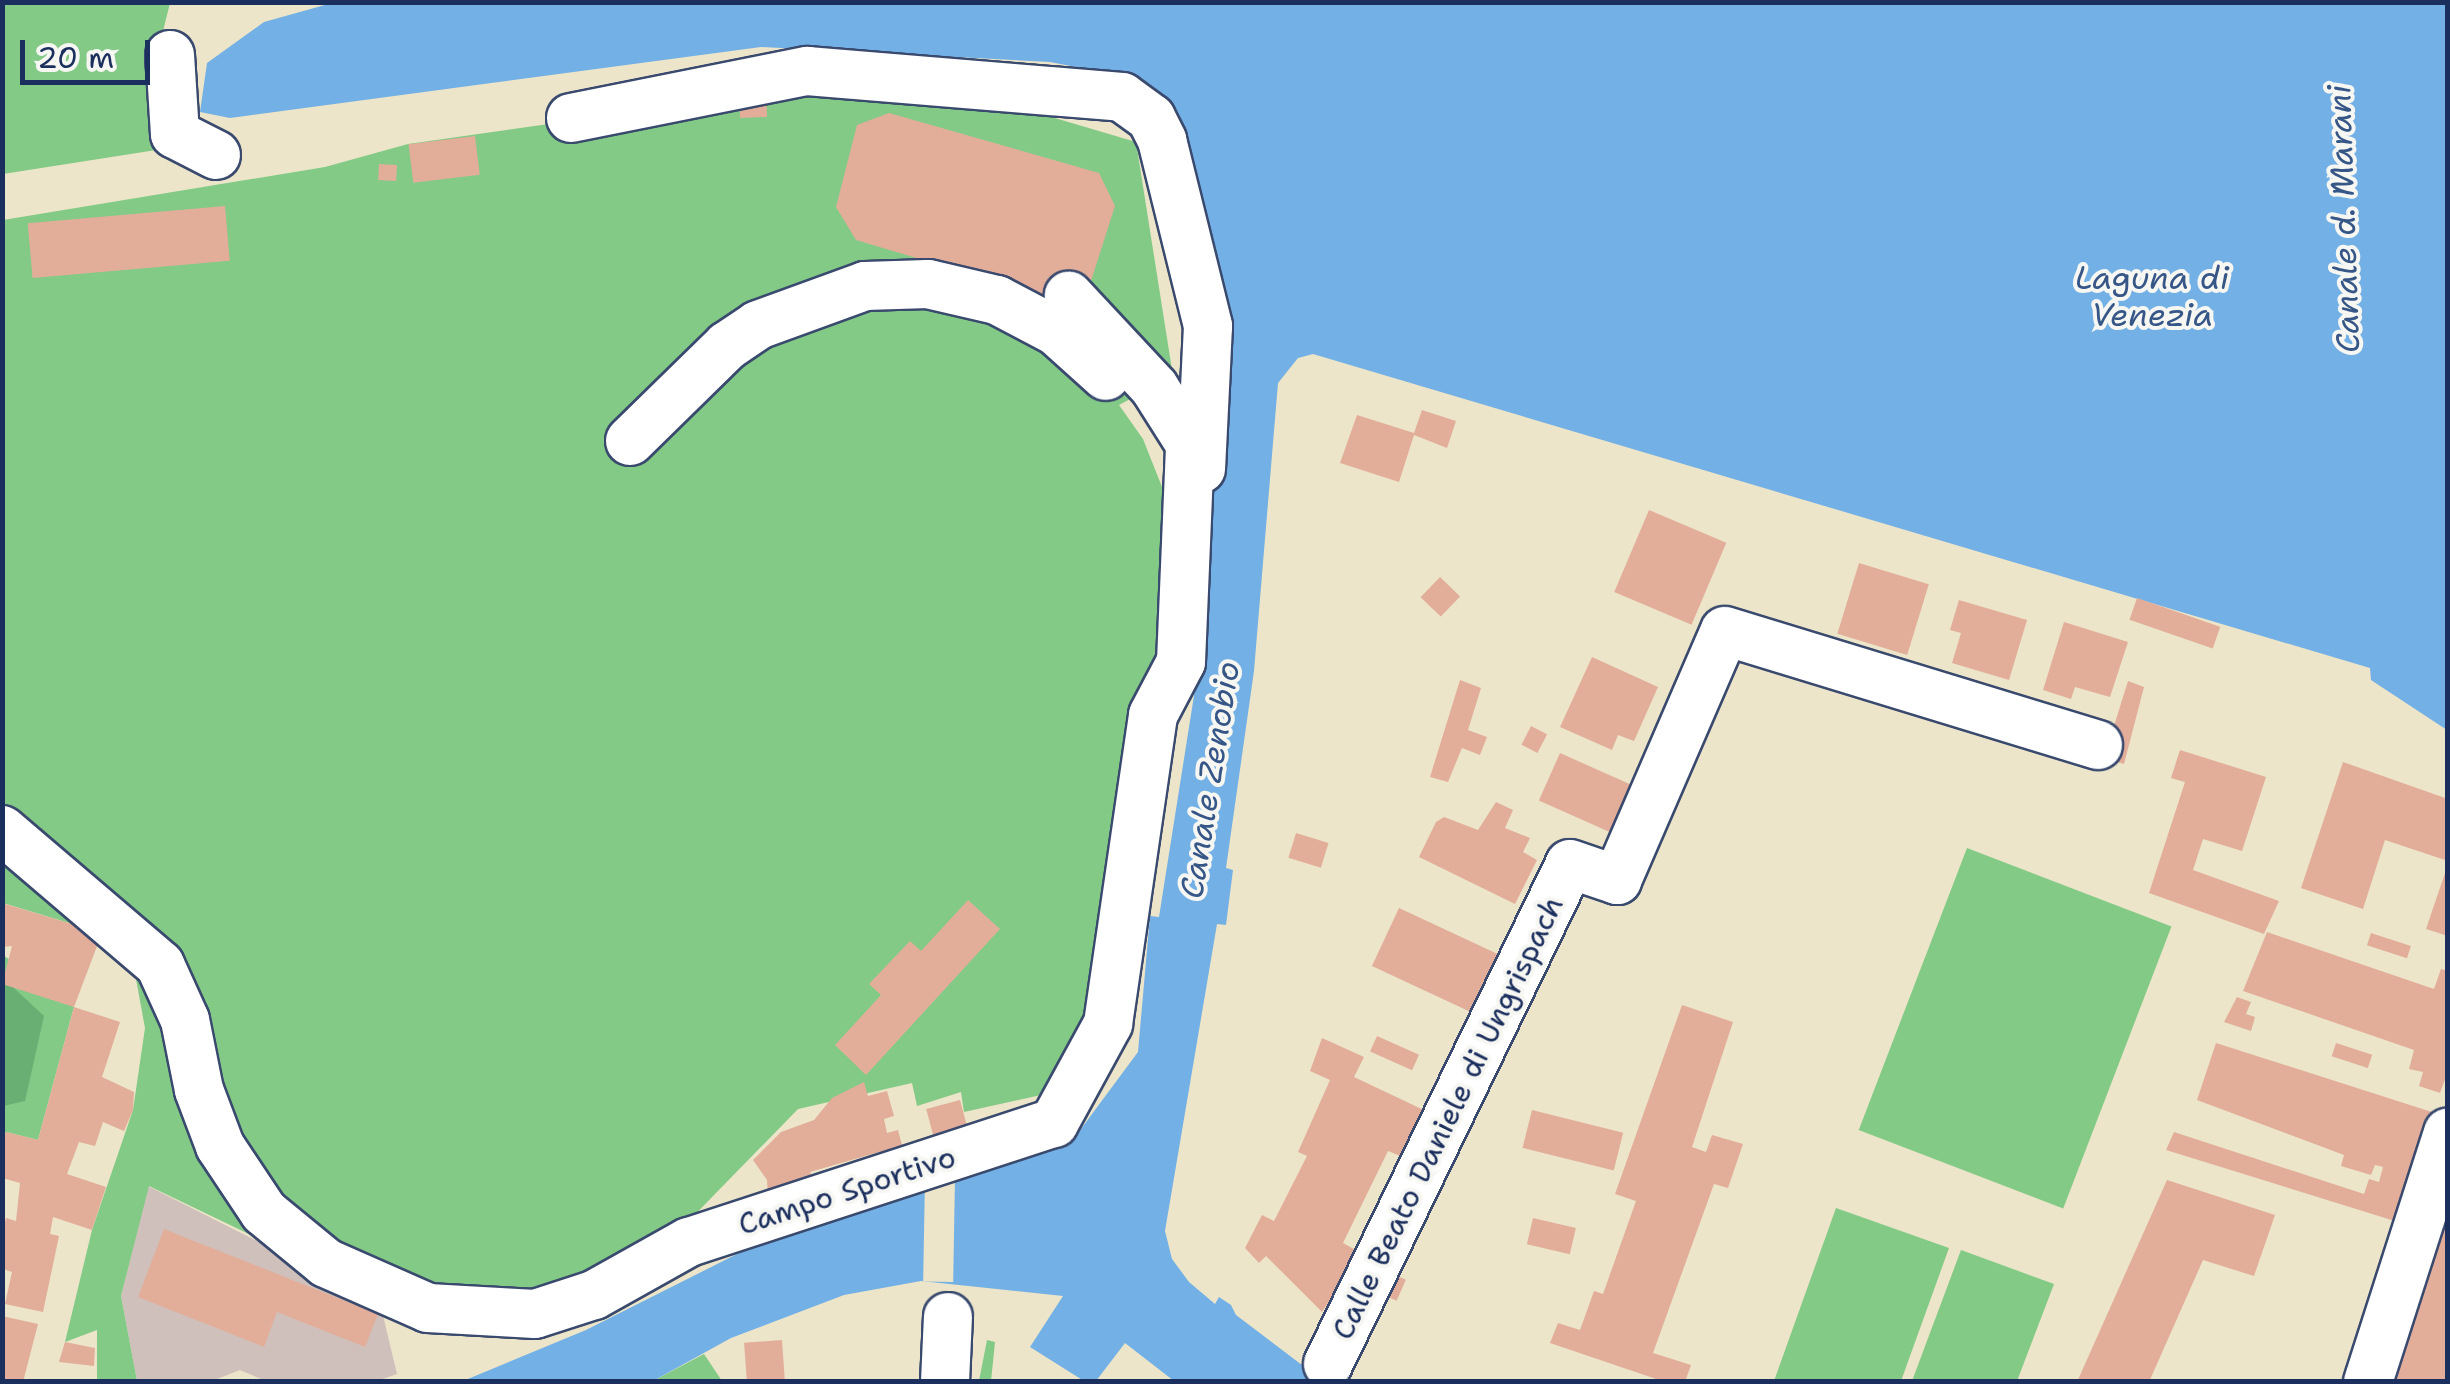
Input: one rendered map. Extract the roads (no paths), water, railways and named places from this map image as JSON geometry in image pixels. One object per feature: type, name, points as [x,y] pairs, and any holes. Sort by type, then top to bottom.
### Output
[{"type":"street","points":[[170,55],[175,134],[216,155]]},
{"type":"street","points":[[570,118],[807,72],[1122,97],[1151,118],[1162,140],[1208,326],[1192,663],[1138,970],[1132,1046],[1065,1138],[1001,1158],[998,1145]]},
{"type":"street","points":[[630,442],[727,346],[758,325],[831,293],[898,282],[928,284],[996,300],[1080,348],[1127,401],[1188,496]]},
{"type":"street","name":"Campo Sportivo","points":[[2,830],[160,964],[185,1020],[220,1146],[264,1212],[326,1263],[428,1308],[536,1314],[594,1296],[689,1242],[934,1170],[1054,1123],[1108,1024],[1153,714],[1181,662],[1190,444],[1154,387],[1069,296]]},
{"type":"street","name":"Calle Beato Daniele di Ungrispach","points":[[1331,1365],[1570,864],[1617,880],[1725,631],[2098,745]]},
{"type":"street","points":[[2368,1382],[2448,1134]]},
{"type":"street","points":[[945,1382],[948,1317]]},
{"type":"water","name":"Laguna di Venezia","points":[[332,3],[2447,3],[2447,730],[2371,680],[2370,668],[1313,354],[1298,358],[1278,383],[1254,671],[1226,868],[1233,870],[1226,925],[1217,924],[1165,1231],[1172,1259],[1189,1282],[1215,1304],[1219,1297],[1231,1305],[1236,1315],[1323,1381],[1174,1381],[1125,1343],[1096,1381],[1084,1381],[1030,1347],[1063,1296],[921,1281],[844,1295],[731,1338],[653,1381],[463,1381],[586,1330],[747,1249],[1069,1145],[1138,1052],[1150,916],[1159,917],[1199,664],[1216,345],[1138,79],[1050,62],[761,47],[230,118],[200,112],[207,63],[264,22]]},
{"type":"water label","name":"Canale d. Marani","points":[[2344,219]]},
{"type":"water label","name":"Canale Zenobio","points":[[1210,780]]}]
